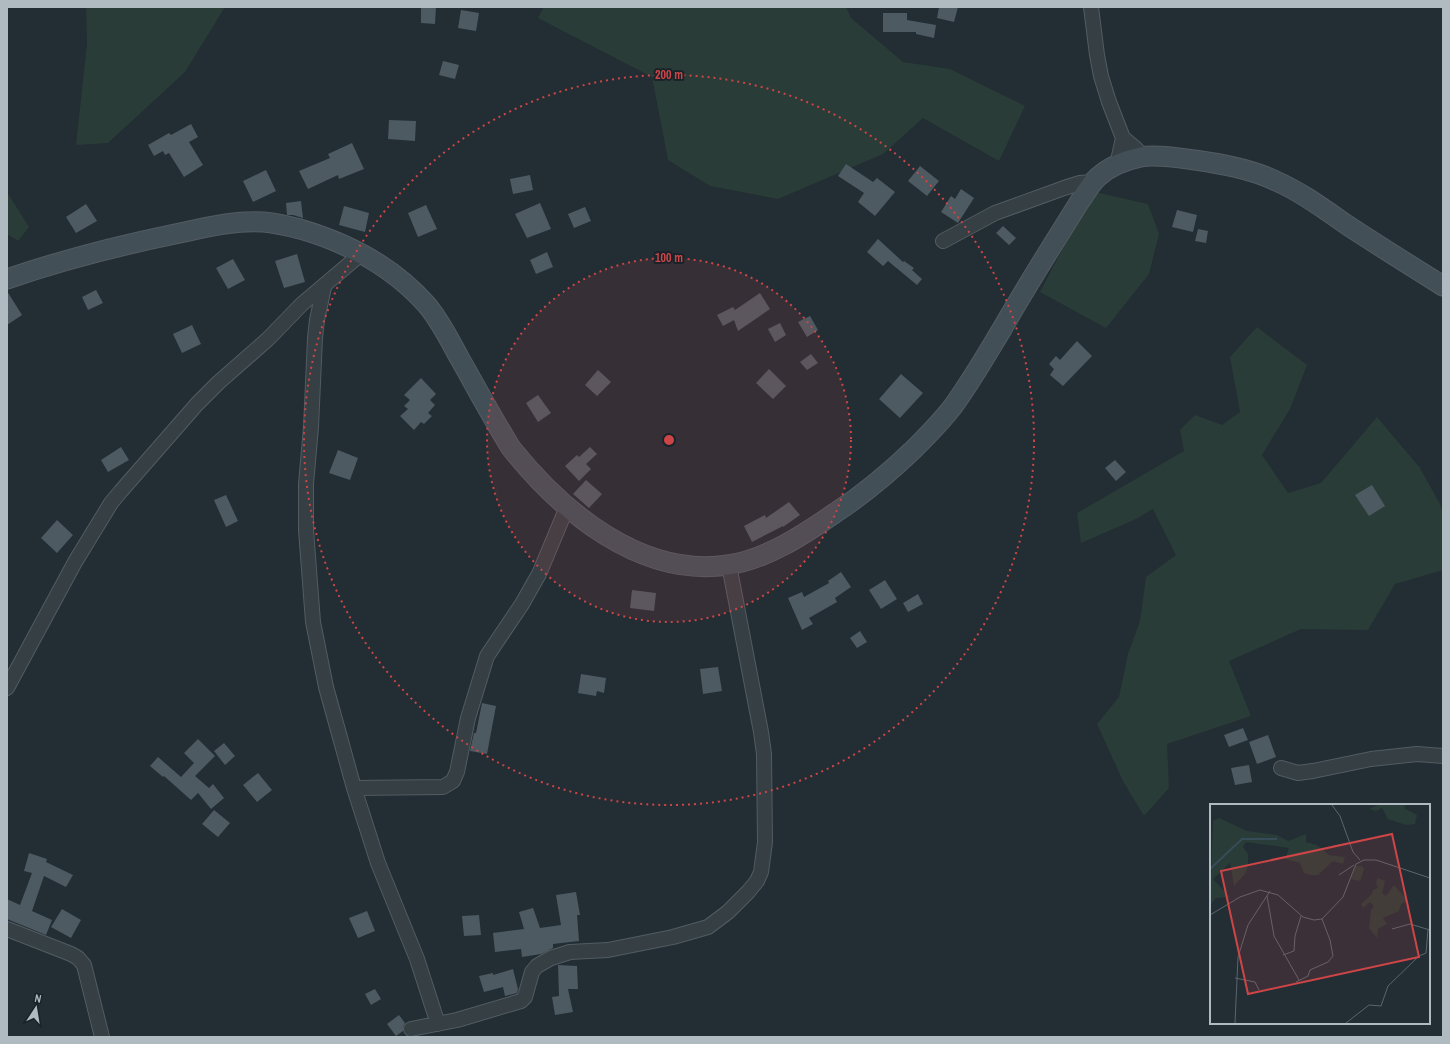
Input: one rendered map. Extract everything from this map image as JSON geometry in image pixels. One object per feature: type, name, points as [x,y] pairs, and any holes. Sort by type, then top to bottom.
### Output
[{"type":"street","points":[[1091,7],[1101,76],[1109,102],[1123,138],[1143,156]]},
{"type":"street","points":[[1116,165],[1123,138]]},
{"type":"street","points":[[7,279],[41,267],[107,248],[221,224],[249,221],[281,224],[317,234],[340,243],[385,268],[399,279],[426,305],[441,327],[511,448],[567,507],[580,518],[639,554],[665,562],[696,567],[729,565],[767,553],[789,542],[853,502],[894,468],[938,425],[953,407],[975,374],[1058,235],[1092,182],[1100,174],[1116,165],[1143,156],[1178,157],[1212,162],[1245,170],[1275,180],[1306,197],[1443,286]]},
{"type":"street","points":[[943,241],[995,213],[1064,188],[1080,183],[1092,182]]},
{"type":"street","points":[[7,688],[75,562],[111,503],[196,404],[268,339],[302,304],[324,287],[361,254]]},
{"type":"street","points":[[324,287],[315,338],[311,433],[306,484],[307,557],[313,622],[324,679],[354,788],[378,863],[417,959],[438,1024]]},
{"type":"street","points":[[354,788],[443,787],[452,781],[457,772],[468,718],[487,656],[526,598],[544,561],[567,507]]},
{"type":"street","points":[[411,1029],[490,1011],[521,1001],[525,997],[532,972],[537,966],[551,958],[570,952],[608,950],[673,937],[708,927],[739,902],[758,881],[761,872],[765,842],[764,754],[729,565]]},
{"type":"street","points":[[1281,768],[1298,773],[1371,758],[1417,754],[1437,754],[1443,756]]},
{"type":"street","points":[[7,929],[78,958],[84,965],[102,1037]]},
{"type":"green space","points":[[86,7],[225,7],[185,72],[108,143],[76,145],[87,44]]},
{"type":"green space","points":[[544,7],[846,7],[851,18],[903,62],[950,69],[1025,106],[999,161],[923,118],[883,154],[778,199],[710,186],[668,160],[652,77],[538,18]]},
{"type":"green space","points":[[7,192],[29,227],[18,241],[7,234]]},
{"type":"green space","points":[[1095,192],[1148,204],[1159,234],[1149,274],[1106,328],[1040,292]]},
{"type":"green space","points":[[1257,327],[1307,365],[1290,409],[1262,455],[1288,493],[1321,483],[1377,417],[1420,468],[1440,504],[1443,513],[1443,570],[1395,584],[1368,630],[1301,629],[1229,661],[1251,716],[1167,744],[1169,788],[1144,816],[1123,781],[1097,724],[1119,697],[1128,654],[1140,621],[1146,577],[1176,555],[1153,509],[1134,520],[1081,543],[1077,513],[1184,451],[1180,430],[1195,415],[1222,425],[1240,412],[1230,357]]},
{"type":"building","points":[[421,7],[436,7],[435,24],[421,23]]},
{"type":"building","points":[[939,7],[958,7],[954,22],[937,18]]},
{"type":"building","points":[[461,10],[479,13],[476,31],[458,28]]},
{"type":"building","points":[[883,13],[907,13],[907,20],[936,25],[934,38],[916,34],[916,32],[883,32]]},
{"type":"building","points":[[443,61],[459,65],[455,79],[439,75]]},
{"type":"building","points":[[389,120],[416,121],[415,141],[388,139]]},
{"type":"building","points":[[191,124],[198,137],[189,142],[203,165],[184,177],[169,153],[165,155],[163,151],[154,156],[148,145],[169,133],[171,135]]},
{"type":"building","points":[[352,143],[364,169],[339,179],[338,175],[308,189],[299,171],[330,158],[328,154]]},
{"type":"building","points":[[846,164],[873,182],[877,178],[895,192],[875,216],[858,202],[864,193],[838,176]]},
{"type":"building","points":[[920,166],[939,181],[927,196],[908,181]]},
{"type":"building","points":[[266,170],[276,191],[253,202],[243,181]]},
{"type":"building","points":[[530,175],[533,190],[513,194],[510,179]]},
{"type":"building","points":[[961,189],[974,198],[958,223],[941,212],[951,196],[955,199]]},
{"type":"building","points":[[301,201],[303,218],[287,215],[286,203]]},
{"type":"building","points":[[540,203],[551,229],[527,238],[515,214]]},
{"type":"building","points":[[86,204],[97,221],[76,233],[66,217]]},
{"type":"building","points":[[426,205],[437,229],[418,237],[408,213]]},
{"type":"building","points":[[344,206],[369,213],[365,232],[339,225]]},
{"type":"building","points":[[585,207],[591,221],[574,228],[568,214]]},
{"type":"building","points":[[1177,210],[1197,215],[1193,232],[1172,227]]},
{"type":"building","points":[[1003,226],[1016,238],[1009,245],[996,233]]},
{"type":"building","points":[[1198,229],[1208,231],[1206,243],[1195,241]]},
{"type":"building","points":[[878,239],[903,262],[904,261],[914,268],[912,270],[922,279],[917,285],[888,261],[883,266],[867,252]]},
{"type":"building","points":[[547,252],[553,267],[536,274],[530,260]]},
{"type":"building","points":[[297,254],[305,282],[284,288],[275,261]]},
{"type":"building","points":[[233,259],[245,280],[228,289],[216,268]]},
{"type":"building","points":[[96,290],[103,303],[88,310],[82,297]]},
{"type":"building","points":[[7,291],[22,315],[7,325]]},
{"type":"building","points":[[760,293],[770,309],[738,331],[734,320],[723,326],[717,315],[733,307],[735,310]]},
{"type":"building","points":[[810,316],[818,330],[807,337],[798,322]]},
{"type":"building","points":[[780,323],[786,335],[775,342],[768,329]]},
{"type":"building","points":[[192,325],[201,344],[182,353],[173,334]]},
{"type":"building","points":[[1077,341],[1092,356],[1063,386],[1050,375],[1054,369],[1049,364],[1056,356],[1060,360]]},
{"type":"building","points":[[811,354],[818,363],[807,370],[800,362]]},
{"type":"building","points":[[769,369],[786,386],[773,399],[756,383]]},
{"type":"building","points":[[598,370],[611,382],[597,396],[585,385]]},
{"type":"building","points":[[901,374],[923,393],[900,418],[879,399]]},
{"type":"building","points":[[421,378],[436,394],[430,400],[435,405],[428,413],[432,416],[424,424],[421,422],[414,430],[400,416],[408,409],[404,406],[410,400],[404,395]]},
{"type":"building","points":[[538,395],[551,413],[538,422],[526,403]]},
{"type":"building","points":[[121,447],[129,460],[108,472],[101,460]]},
{"type":"building","points":[[590,447],[597,454],[586,464],[591,469],[579,481],[565,466],[577,455],[579,457]]},
{"type":"building","points":[[338,450],[358,458],[350,480],[329,473]]},
{"type":"building","points":[[1115,460],[1126,472],[1116,481],[1105,468]]},
{"type":"building","points":[[586,480],[602,494],[589,508],[573,494]]},
{"type":"building","points":[[1372,485],[1385,506],[1369,516],[1355,495]]},
{"type":"building","points":[[226,495],[238,521],[226,527],[214,500]]},
{"type":"building","points":[[789,502],[800,515],[783,527],[752,542],[744,526],[765,515],[766,518]]},
{"type":"building","points":[[57,520],[73,535],[57,553],[41,538]]},
{"type":"building","points":[[841,572],[851,587],[835,598],[837,602],[809,618],[813,624],[802,630],[788,598],[802,592],[804,597],[829,583],[828,581]]},
{"type":"building","points":[[885,580],[897,599],[881,609],[869,590]]},
{"type":"building","points":[[632,590],[656,593],[654,611],[630,608]]},
{"type":"building","points":[[918,594],[923,604],[908,612],[903,603]]},
{"type":"building","points":[[860,631],[867,642],[857,648],[850,638]]},
{"type":"building","points":[[718,667],[722,691],[703,694],[700,669]]},
{"type":"building","points":[[581,674],[606,678],[604,693],[597,691],[596,696],[578,693]]},
{"type":"building","points":[[482,703],[496,706],[487,754],[470,751],[474,733],[476,733]]},
{"type":"building","points":[[1243,728],[1248,740],[1229,747],[1224,735]]},
{"type":"building","points":[[1268,735],[1276,757],[1257,764],[1249,742]]},
{"type":"building","points":[[198,739],[215,756],[195,776],[209,788],[213,784],[224,798],[211,809],[198,793],[191,800],[164,776],[163,777],[150,766],[158,757],[181,777],[194,763],[184,753]]},
{"type":"building","points":[[224,743],[235,756],[225,765],[214,751]]},
{"type":"building","points":[[1249,765],[1252,782],[1235,785],[1231,768]]},
{"type":"building","points":[[258,773],[272,790],[257,802],[243,785]]},
{"type":"building","points":[[214,810],[230,823],[218,837],[202,824]]},
{"type":"building","points":[[29,853],[47,859],[46,862],[73,875],[66,887],[44,876],[32,911],[52,920],[46,935],[7,919],[7,899],[20,905],[32,873],[24,871]]},
{"type":"building","points":[[576,892],[580,915],[577,915],[579,941],[553,944],[553,948],[541,954],[522,957],[521,949],[495,952],[493,933],[524,929],[519,912],[533,908],[540,928],[561,925],[556,895]]},
{"type":"building","points":[[62,909],[81,920],[71,938],[51,927]]},
{"type":"building","points":[[367,911],[375,931],[358,938],[349,918]]},
{"type":"building","points":[[479,915],[481,935],[464,936],[462,916]]},
{"type":"building","points":[[558,965],[577,966],[578,989],[568,989],[573,1012],[555,1015],[552,997],[559,996]]},
{"type":"building","points":[[513,969],[518,989],[517,993],[505,996],[503,987],[484,992],[479,976],[493,973],[493,975]]},
{"type":"building","points":[[375,989],[381,999],[371,1005],[365,994]]},
{"type":"building","points":[[399,1015],[405,1023],[403,1031],[396,1036],[387,1024]]}]
